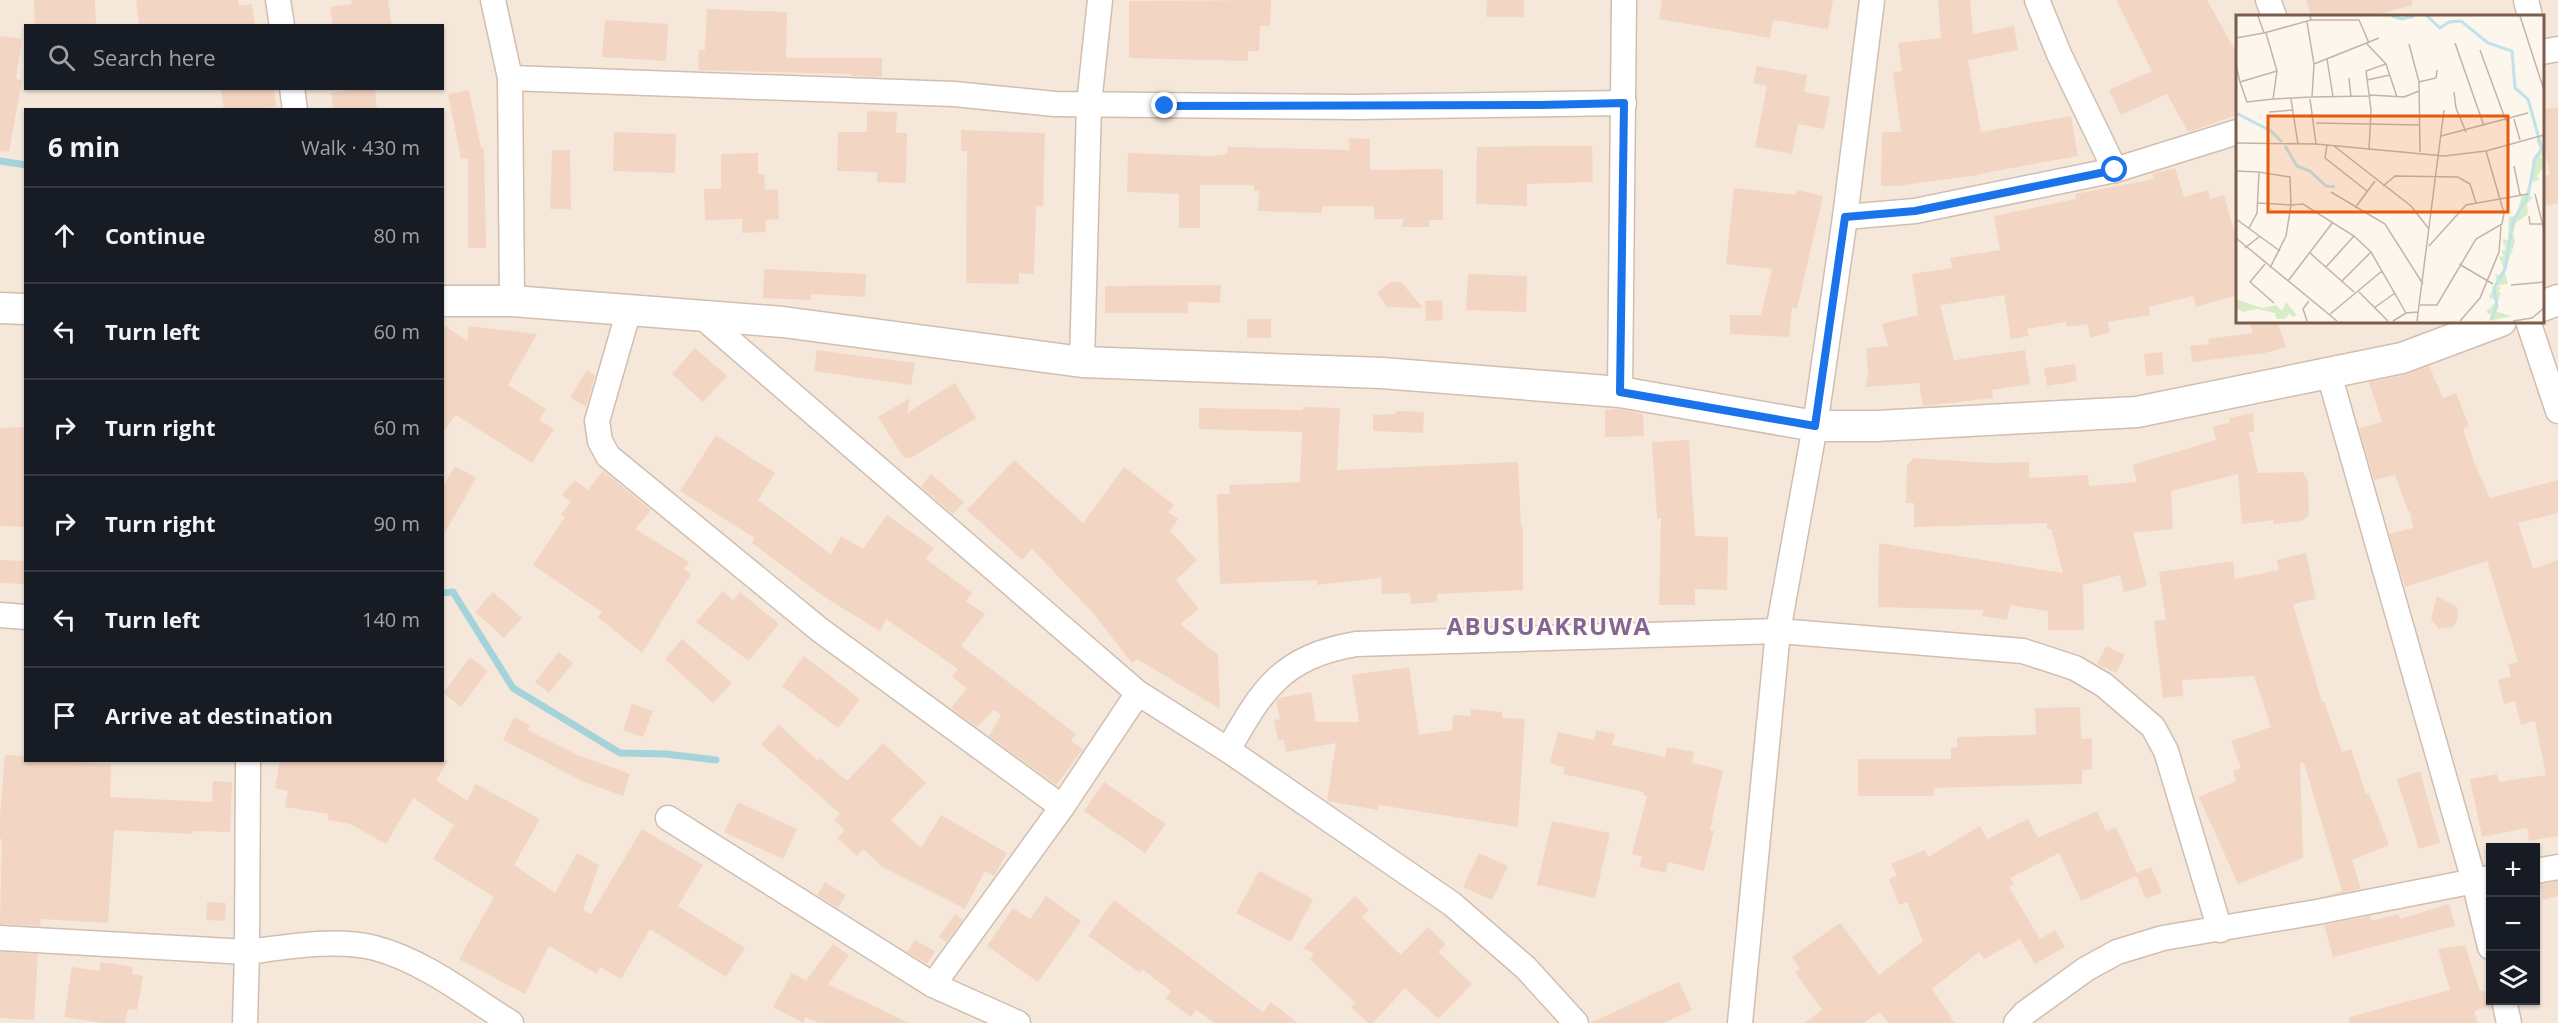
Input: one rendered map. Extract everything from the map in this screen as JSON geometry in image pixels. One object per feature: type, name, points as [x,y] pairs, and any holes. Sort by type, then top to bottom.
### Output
[{"type":"street","points":[[278,0],[282,24]]},
{"type":"street","points":[[493,0],[510,78],[512,301]]},
{"type":"street","points":[[1082,362],[1089,104],[1100,0]]},
{"type":"street","points":[[1620,392],[1624,0]]},
{"type":"street","points":[[1740,1023],[1778,631],[1815,426],[1845,217],[1872,0]]},
{"type":"street","points":[[2037,0],[2059,54],[2115,170]]},
{"type":"street","points":[[2268,0],[2274,15]]},
{"type":"street","points":[[2526,0],[2530,15]]},
{"type":"street","points":[[2543,52],[2558,48]]},
{"type":"street","points":[[510,78],[954,94],[1055,104],[1379,106],[1624,103]]},
{"type":"street","points":[[292,90],[295,108]]},
{"type":"street","points":[[1845,217],[1915,211],[2115,170],[2236,132]]},
{"type":"street","points":[[2543,305],[2558,300]]},
{"type":"street","points":[[444,302],[512,301],[783,322],[1082,362],[1382,373],[1620,392],[1815,426],[1875,426],[2137,412],[2402,358],[2498,322]]},
{"type":"street","points":[[0,308],[24,309]]},
{"type":"street","points":[[629,310],[597,421],[600,441],[608,456],[820,630],[1062,807]]},
{"type":"street","points":[[700,315],[1138,693],[1228,750],[1452,904],[1526,968],[1576,1023]]},
{"type":"street","points":[[2528,322],[2558,411]]},
{"type":"street","points":[[2329,374],[2482,879],[2486,913]]},
{"type":"street","points":[[0,615],[24,617]]},
{"type":"street","points":[[1228,750],[1264,690],[1305,658],[1332,648],[1356,644],[1778,631],[2023,651],[2074,668],[2104,685],[2152,727],[2166,751],[2220,930]]},
{"type":"street","points":[[933,985],[1062,807],[1138,693]]},
{"type":"street","points":[[245,1023],[248,762]]},
{"type":"street","points":[[668,818],[933,985],[1018,1023]]},
{"type":"street","points":[[2540,870],[2558,867]]},
{"type":"street","points":[[2016,1023],[2025,1013],[2086,969],[2117,952],[2163,938],[2220,930],[2482,879]]},
{"type":"street","points":[[0,938],[247,952],[289,946],[334,944],[374,948],[412,962],[511,1023]]},
{"type":"street","points":[[2505,1005],[2509,1023]]},
{"type":"shaded area","points":[[0,0],[2558,0],[2558,1023],[0,1023]]},
{"type":"building","points":[[34,0],[95,0],[96,24],[35,24]]},
{"type":"building","points":[[136,0],[238,0],[239,6],[252,4],[255,24],[139,24]]},
{"type":"building","points":[[351,0],[388,0],[392,24],[333,24],[330,7],[352,4]]},
{"type":"building","points":[[1271,0],[1270,26],[1260,26],[1259,51],[1248,51],[1248,61],[1129,58],[1129,1]]},
{"type":"building","points":[[1487,0],[1524,0],[1524,17],[1486,17]]},
{"type":"building","points":[[1662,0],[1833,0],[1828,29],[1773,20],[1770,38],[1659,19]]},
{"type":"building","points":[[1938,0],[1970,0],[1973,34],[2014,26],[2018,50],[1968,60],[1981,132],[2071,116],[2078,156],[1979,175],[1881,186],[1882,132],[1901,132],[1893,72],[1902,71],[1898,43],[1941,38]]},
{"type":"building","points":[[2116,0],[2207,0],[2236,52],[2236,115],[2188,132],[2167,94],[2121,115],[2109,90],[2152,71]]},
{"type":"building","points":[[2306,0],[2412,0],[2413,5],[2377,15],[2311,15]]},
{"type":"building","points":[[707,9],[787,12],[786,58],[882,58],[882,77],[852,76],[852,74],[698,70],[699,50],[705,50]]},
{"type":"building","points":[[605,20],[668,24],[666,61],[602,57]]},
{"type":"building","points":[[0,36],[22,39],[16,79],[22,80],[9,152],[0,151]]},
{"type":"building","points":[[1757,66],[1807,75],[1804,92],[1830,97],[1824,129],[1798,124],[1792,154],[1755,147],[1767,86],[1753,83]]},
{"type":"building","points":[[221,90],[274,90],[276,107],[224,108]]},
{"type":"building","points":[[375,90],[377,108],[333,108],[331,93]]},
{"type":"building","points":[[469,90],[481,148],[484,148],[486,248],[468,248],[468,158],[461,159],[448,94]]},
{"type":"building","points":[[2558,107],[2558,203],[2543,207],[2543,176],[2550,175],[2543,145],[2543,110]]},
{"type":"building","points":[[867,111],[897,112],[896,133],[907,133],[906,183],[877,182],[877,172],[837,171],[838,132],[867,132]]},
{"type":"building","points":[[961,130],[1045,133],[1043,206],[1036,206],[1034,274],[1019,273],[1019,284],[966,283],[967,151],[961,151]]},
{"type":"building","points":[[614,132],[676,134],[675,173],[613,171]]},
{"type":"building","points":[[1349,138],[1370,139],[1370,170],[1443,169],[1443,220],[1429,220],[1429,227],[1402,227],[1403,219],[1374,219],[1374,206],[1322,206],[1322,213],[1258,211],[1259,191],[1254,191],[1254,185],[1200,185],[1200,228],[1179,228],[1179,194],[1127,192],[1128,153],[1210,156],[1227,154],[1228,147],[1349,150]]},
{"type":"building","points":[[1592,146],[1593,182],[1527,184],[1527,206],[1476,204],[1477,147]]},
{"type":"building","points":[[552,150],[570,150],[571,209],[550,209]]},
{"type":"building","points":[[758,153],[758,174],[764,174],[765,190],[778,189],[779,219],[765,220],[766,232],[742,233],[742,219],[705,220],[704,189],[721,189],[721,154]]},
{"type":"building","points":[[2175,168],[2184,197],[2208,190],[2210,199],[2224,195],[2236,237],[2236,295],[2196,307],[2193,296],[2149,307],[2150,315],[2108,322],[2110,332],[2090,338],[2088,324],[2067,327],[2066,322],[2027,329],[2029,336],[2011,339],[2004,295],[1940,305],[1954,360],[2025,350],[2030,384],[1992,390],[1993,398],[1923,406],[1919,383],[1865,387],[1868,374],[1866,348],[1888,346],[1882,324],[1918,315],[1912,274],[1952,268],[1950,258],[2000,250],[1994,216],[2076,199],[2075,194],[2154,179],[2152,174]]},
{"type":"building","points":[[1734,188],[1796,195],[1797,190],[1823,196],[1797,309],[1792,308],[1789,337],[1730,334],[1730,315],[1761,315],[1772,269],[1726,264]]},
{"type":"building","points":[[764,269],[866,274],[865,297],[811,294],[811,300],[763,298]]},
{"type":"building","points":[[1468,274],[1527,276],[1526,312],[1466,310]]},
{"type":"building","points":[[1390,282],[1401,282],[1423,308],[1387,307],[1377,293]]},
{"type":"building","points":[[1221,285],[1220,303],[1188,302],[1188,313],[1105,313],[1105,286]]},
{"type":"building","points":[[1442,300],[1443,320],[1426,321],[1425,301]]},
{"type":"building","points":[[1247,319],[1271,319],[1271,338],[1247,338]]},
{"type":"building","points":[[2249,322],[2277,322],[2286,347],[2265,353],[2192,362],[2190,346],[2209,344],[2208,339],[2253,333]]},
{"type":"building","points":[[444,325],[467,341],[469,326],[537,334],[508,385],[546,409],[539,420],[554,429],[532,463],[456,415],[444,430]]},
{"type":"building","points":[[695,348],[727,376],[703,402],[672,374]]},
{"type":"building","points":[[817,350],[915,363],[911,385],[814,371]]},
{"type":"building","points":[[2162,352],[2164,374],[2146,376],[2144,354]]},
{"type":"building","points":[[2075,364],[2077,381],[2047,386],[2044,368]]},
{"type":"building","points":[[2429,366],[2443,398],[2456,393],[2469,426],[2463,429],[2490,498],[2558,480],[2558,513],[2518,523],[2533,569],[2558,560],[2558,836],[2529,841],[2527,828],[2482,837],[2470,779],[2497,774],[2499,782],[2546,775],[2535,721],[2521,725],[2515,701],[2504,704],[2498,680],[2511,677],[2508,664],[2518,662],[2487,561],[2405,587],[2389,534],[2413,528],[2410,511],[2408,511],[2395,475],[2374,480],[2359,428],[2382,422],[2369,382],[2405,375]]},
{"type":"building","points":[[587,370],[595,375],[586,407],[570,397]]},
{"type":"building","points":[[955,383],[976,418],[911,458],[904,458],[878,417],[910,398],[907,413]]},
{"type":"building","points":[[1303,407],[1340,408],[1337,470],[1518,462],[1521,527],[1523,527],[1523,590],[1437,594],[1437,602],[1411,604],[1410,593],[1382,594],[1381,578],[1317,585],[1317,580],[1220,584],[1217,494],[1230,494],[1229,485],[1300,482],[1302,432],[1199,429],[1199,408],[1303,410]]},
{"type":"building","points":[[1620,409],[1643,414],[1644,436],[1605,437],[1605,410]]},
{"type":"building","points":[[1396,411],[1424,412],[1423,433],[1373,431],[1373,415],[1396,414]]},
{"type":"building","points":[[2253,413],[2254,432],[2249,432],[2258,473],[2303,472],[2308,481],[2309,515],[2302,521],[2273,524],[2273,520],[2242,524],[2238,474],[2171,491],[2173,529],[2133,533],[2147,586],[2124,592],[2120,575],[2083,585],[2084,630],[2048,630],[2048,611],[2010,605],[2007,620],[1982,616],[1984,610],[1878,607],[1879,543],[2063,573],[2051,529],[2047,529],[2047,523],[1914,527],[1914,503],[1906,503],[1907,465],[1914,458],[1991,463],[2029,462],[2029,478],[2088,475],[2089,486],[2137,482],[2132,465],[2216,440],[2213,426],[2230,423],[2229,418]]},
{"type":"building","points":[[24,427],[24,527],[0,526],[0,428]]},
{"type":"building","points":[[716,435],[775,473],[758,500],[831,554],[841,536],[863,549],[887,515],[934,548],[926,559],[972,593],[966,601],[985,614],[961,646],[1076,734],[1071,741],[1083,749],[1056,785],[989,736],[1001,715],[994,710],[977,727],[951,708],[967,688],[952,677],[958,669],[886,619],[880,631],[826,598],[752,543],[755,538],[680,491]]},
{"type":"building","points":[[1689,440],[1695,536],[1728,537],[1727,590],[1695,589],[1695,605],[1659,605],[1661,518],[1657,519],[1652,442]]},
{"type":"building","points":[[1014,460],[1083,523],[1124,467],[1174,505],[1168,512],[1178,519],[1170,531],[1197,560],[1176,580],[1199,609],[1180,624],[1218,655],[1220,709],[1137,659],[1132,663],[1093,613],[1032,549],[1022,560],[967,510]]},
{"type":"building","points":[[455,466],[476,478],[444,534],[444,485]]},
{"type":"building","points":[[603,471],[651,510],[635,529],[689,562],[684,569],[691,574],[642,653],[598,617],[602,612],[533,565],[565,517],[561,514],[571,502],[562,495],[575,480],[588,490]]},
{"type":"building","points":[[931,474],[964,502],[953,514],[921,487]]},
{"type":"building","points":[[2306,553],[2316,599],[2293,604],[2322,702],[2324,701],[2342,752],[2351,749],[2366,794],[2369,793],[2389,845],[2352,860],[2361,889],[2317,898],[2342,891],[2304,763],[2300,763],[2303,858],[2238,884],[2199,797],[2236,781],[2233,771],[2241,768],[2231,741],[2271,727],[2254,676],[2182,680],[2183,696],[2163,698],[2154,621],[2166,620],[2159,572],[2233,561],[2235,579],[2279,570],[2277,560]]},
{"type":"building","points":[[0,560],[24,561],[24,584],[0,583]]},
{"type":"building","points":[[723,591],[733,600],[740,592],[779,624],[749,661],[696,622]]},
{"type":"building","points":[[493,592],[522,618],[504,638],[475,612]]},
{"type":"building","points":[[2437,596],[2457,607],[2458,618],[2453,627],[2439,629],[2431,619]]},
{"type":"building","points":[[682,639],[732,683],[713,703],[665,659]]},
{"type":"building","points":[[2106,646],[2125,655],[2116,673],[2097,664]]},
{"type":"building","points":[[559,652],[573,663],[549,693],[535,682]]},
{"type":"building","points":[[804,656],[860,699],[838,728],[782,686]]},
{"type":"building","points":[[470,657],[488,671],[461,707],[444,692]]},
{"type":"building","points":[[1409,667],[1419,735],[1452,730],[1453,715],[1471,716],[1471,709],[1502,712],[1502,718],[1525,719],[1518,827],[1379,805],[1377,810],[1327,801],[1336,743],[1286,752],[1284,740],[1278,741],[1274,720],[1280,719],[1276,701],[1279,698],[1311,692],[1316,722],[1359,722],[1352,675]]},
{"type":"building","points":[[632,704],[653,711],[643,737],[623,730]]},
{"type":"building","points":[[2080,707],[2081,739],[2092,738],[2092,769],[2082,770],[2082,784],[1934,788],[1934,796],[1858,796],[1858,759],[1951,759],[1951,748],[1957,747],[1957,737],[2036,735],[2035,708]]},
{"type":"building","points":[[514,717],[530,725],[527,730],[578,755],[630,774],[623,796],[584,782],[503,740]]},
{"type":"building","points":[[779,725],[818,761],[820,758],[847,781],[883,743],[926,783],[891,820],[921,848],[941,815],[1007,853],[994,876],[985,871],[965,909],[881,866],[863,849],[857,856],[837,838],[845,830],[834,820],[840,814],[761,744]]},
{"type":"building","points":[[1596,730],[1615,734],[1612,745],[1665,757],[1667,747],[1694,752],[1692,763],[1723,770],[1710,830],[1714,831],[1704,871],[1668,862],[1666,873],[1639,867],[1642,857],[1632,854],[1647,796],[1643,795],[1643,792],[1563,774],[1565,768],[1550,763],[1558,732],[1594,740]]},
{"type":"building","points":[[5,755],[24,756],[24,762],[111,764],[110,797],[212,802],[213,781],[232,782],[230,832],[193,831],[192,834],[114,830],[108,923],[41,919],[40,926],[0,924],[2,839],[0,839]]},
{"type":"building","points":[[444,760],[449,760],[436,780],[467,801],[476,784],[540,819],[514,865],[555,893],[577,853],[599,865],[583,910],[591,914],[642,829],[703,865],[678,906],[745,948],[726,977],[650,929],[621,979],[600,967],[597,974],[549,946],[525,994],[459,959],[494,897],[433,859],[454,825],[413,798],[386,844],[350,824],[328,820],[329,814],[285,807],[288,791],[275,788],[280,762],[444,762]]},
{"type":"building","points":[[2420,771],[2440,843],[2419,849],[2397,779]]},
{"type":"building","points":[[1104,782],[1166,824],[1145,853],[1084,811]]},
{"type":"building","points":[[738,802],[797,829],[783,859],[724,832]]},
{"type":"building","points":[[2097,811],[2106,831],[2116,827],[2137,873],[2151,867],[2162,892],[2146,899],[2136,876],[2081,901],[2059,853],[2010,878],[2014,884],[2009,887],[2040,939],[2055,930],[2065,947],[2035,964],[2020,939],[1984,959],[1979,952],[1932,989],[1955,1023],[1888,1023],[1880,1012],[1864,1023],[1804,1023],[1822,1010],[1795,972],[1800,969],[1792,957],[1840,923],[1879,975],[1923,941],[1907,902],[1899,905],[1889,879],[1897,876],[1891,864],[1925,850],[1928,857],[1980,826],[1987,839],[2028,819],[2038,838]]},
{"type":"building","points":[[1552,821],[1610,833],[1595,898],[1537,885]]},
{"type":"building","points":[[1479,853],[1508,866],[1492,900],[1463,887]]},
{"type":"building","points":[[1259,871],[1313,899],[1291,942],[1236,913]]},
{"type":"building","points":[[2558,881],[2558,896],[2543,900],[2540,885]]},
{"type":"building","points":[[825,882],[846,895],[838,908],[817,895]]},
{"type":"building","points":[[1046,896],[1081,921],[1038,982],[987,946],[1013,908],[1030,919]]},
{"type":"building","points":[[1355,896],[1369,910],[1362,917],[1401,955],[1428,927],[1446,944],[1438,952],[1472,984],[1438,1019],[1405,988],[1373,1023],[1368,1023],[1351,1007],[1355,1003],[1310,959],[1314,954],[1303,948]]},
{"type":"building","points":[[1114,900],[1263,1012],[1271,1002],[1298,1023],[1215,1023],[1196,1010],[1191,1017],[1165,998],[1171,991],[1142,969],[1140,973],[1088,936]]},
{"type":"building","points":[[207,902],[226,903],[225,921],[206,920]]},
{"type":"building","points":[[2449,904],[2455,926],[2333,957],[2324,925],[2370,916],[2371,921],[2398,914],[2400,919]]},
{"type":"building","points":[[955,914],[963,920],[946,942],[939,937]]},
{"type":"building","points":[[915,940],[935,951],[927,964],[907,952]]},
{"type":"building","points":[[833,944],[849,955],[828,984],[909,1023],[819,1023],[806,1017],[803,1023],[773,1007],[792,973],[806,981]]},
{"type":"building","points":[[2465,945],[2480,991],[2484,990],[2486,1005],[2489,1006],[2474,1011],[2478,1023],[2349,1023],[2349,1017],[2450,990],[2438,949]]},
{"type":"building","points":[[0,952],[38,954],[34,1020],[0,1018]]},
{"type":"building","points":[[101,962],[133,967],[132,974],[143,976],[137,1010],[128,1009],[125,1023],[103,1023],[64,1017],[72,967],[99,971]]},
{"type":"building","points":[[1679,982],[1692,1010],[1663,1023],[1590,1023]]},
{"type":"waterway","points":[[0,161],[24,165]]},
{"type":"waterway","points":[[444,593],[453,592],[513,688],[620,753],[666,754],[716,760]]},
{"type":"district","name":"ABUSUAKRUWA","points":[[1549,625]]},
{"type":"route","points":[[1165,106],[1624,103],[1620,392],[1815,426],[1845,217],[1915,211],[2115,170]]}]
